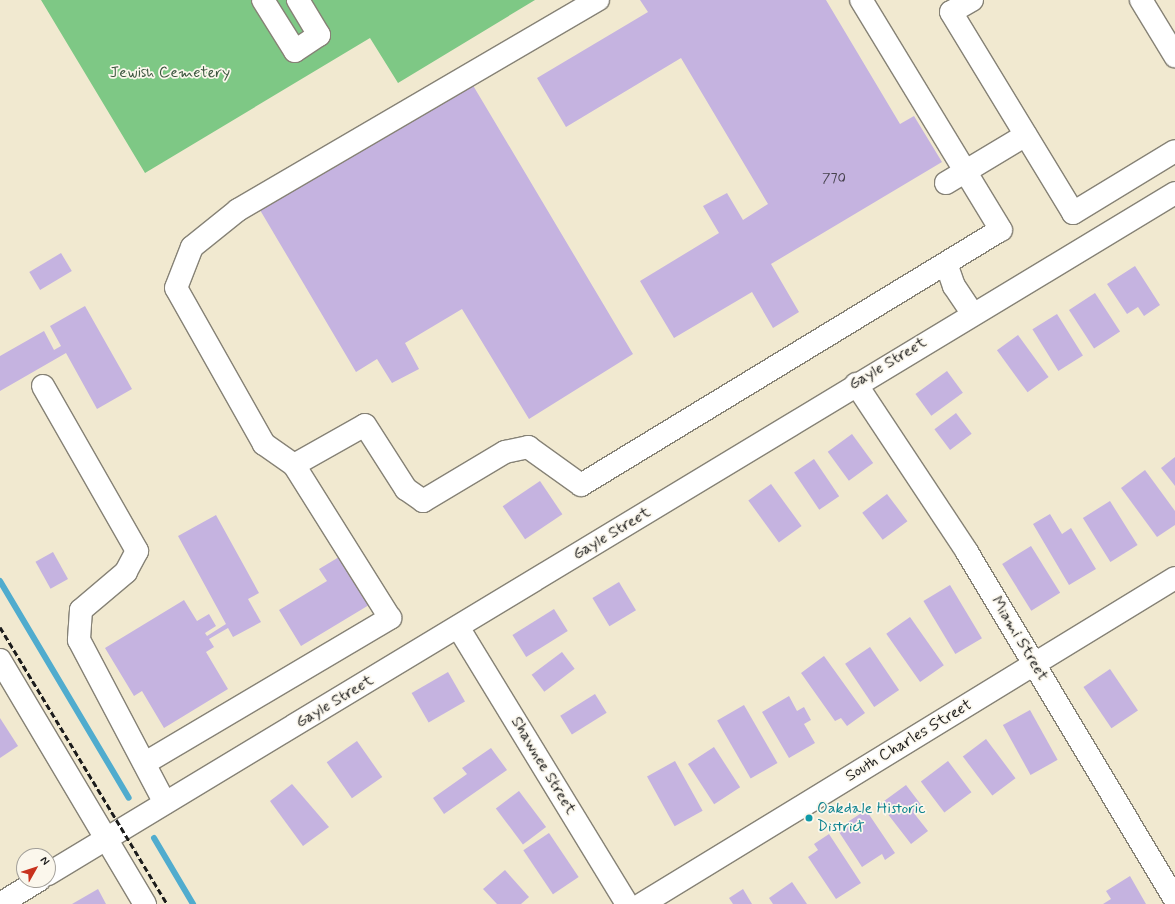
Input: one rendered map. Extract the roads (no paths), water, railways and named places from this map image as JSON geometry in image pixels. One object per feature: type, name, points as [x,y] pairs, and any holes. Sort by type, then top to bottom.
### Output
[{"type":"street","points":[[263,0],[295,51],[319,35],[298,0]]},
{"type":"street","points":[[145,763],[390,618],[294,465],[264,444],[176,288],[192,246],[238,210],[598,0]]},
{"type":"street","points":[[294,465],[365,425],[406,489],[423,501],[505,452],[528,447],[581,485],[947,266],[1001,230],[861,0]]},
{"type":"street","points":[[972,0],[951,12],[1074,213],[1175,151]]},
{"type":"street","points":[[1141,0],[1175,56]]},
{"type":"street","points":[[946,183],[1026,134]]},
{"type":"street","name":"Gayle Street","points":[[56,869],[458,627],[972,313],[1175,192]]},
{"type":"street","points":[[947,266],[954,286],[972,313]]},
{"type":"street","name":"Miami Street","points":[[856,384],[966,552],[1175,900]]},
{"type":"street","points":[[43,386],[137,551],[126,572],[81,610],[79,640],[165,803]]},
{"type":"street","name":"South Charles Street","points":[[642,904],[1175,578]]},
{"type":"street","name":"Shawnee Street","points":[[458,627],[627,904]]},
{"type":"street","points":[[0,660],[105,840],[145,904]]},
{"type":"street","points":[[0,904],[26,888]]},
{"type":"waterway","points":[[0,581],[129,798]]},
{"type":"waterway","points":[[154,838],[193,904]]},
{"type":"railway","points":[[0,627],[167,904]]},
{"type":"place","name":"Oakdale Historic District","points":[[809,818]]},
{"type":"park label","name":"Jewish Cemetery","points":[[170,73]]}]
